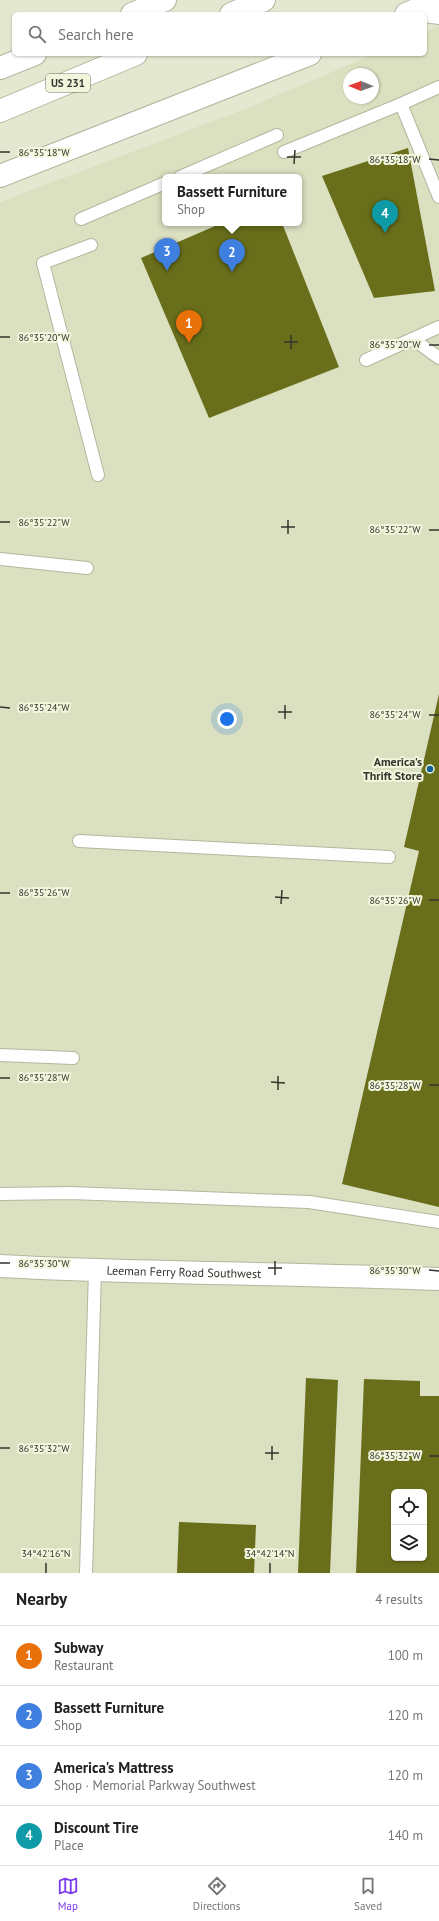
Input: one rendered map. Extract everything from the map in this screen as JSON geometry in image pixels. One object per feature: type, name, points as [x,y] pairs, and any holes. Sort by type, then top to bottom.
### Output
[{"type":"main road","points":[[137,12],[165,0]]},
{"type":"main road","points":[[236,12],[264,0]]},
{"type":"main road","points":[[417,12],[439,0]]},
{"type":"main road","points":[[0,68],[30,56]]},
{"type":"main road","name":"US 231","points":[[0,111],[131,56]]},
{"type":"main road","points":[[0,176],[305,56]]},
{"type":"main road","name":"Leeman Ferry Road Southwest","points":[[0,1266],[95,1271],[293,1273],[439,1279]]},
{"type":"lane","points":[[427,16],[439,18]]},
{"type":"lane","points":[[284,152],[439,87]]},
{"type":"lane","points":[[401,104],[439,197]]},
{"type":"lane","points":[[187,174],[277,135]]},
{"type":"lane","points":[[81,219],[162,184]]},
{"type":"lane","points":[[92,245],[43,263],[98,475]]},
{"type":"lane","points":[[366,360],[439,327]]},
{"type":"lane","points":[[413,339],[439,358]]},
{"type":"lane","points":[[0,559],[88,568]]},
{"type":"lane","points":[[79,841],[389,857]]},
{"type":"lane","points":[[0,1055],[73,1058]]},
{"type":"lane","points":[[0,1194],[71,1193],[309,1202],[439,1222]]},
{"type":"lane","points":[[86,1573],[95,1271]]},
{"type":"shaded area","points":[[439,26],[439,1573],[0,1573],[0,202],[245,109],[369,56],[427,56],[427,31]]},
{"type":"building","points":[[408,148],[435,291],[374,298],[322,176]]},
{"type":"building","points":[[215,226],[283,226],[339,367],[209,418],[141,258]]},
{"type":"building","points":[[439,694],[439,1207],[342,1184],[419,851],[404,847]]},
{"type":"building","points":[[306,1378],[338,1380],[330,1573],[298,1573]]},
{"type":"building","points":[[364,1379],[420,1381],[420,1396],[439,1396],[439,1573],[356,1573]]},
{"type":"building","points":[[179,1522],[256,1525],[254,1573],[177,1573]]},
{"type":"place","name":"Discount Tire","points":[[385,233]]},
{"type":"place","name":"America's Mattress","points":[[167,271]]},
{"type":"place","name":"Bassett Furniture","points":[[232,272]]},
{"type":"place","name":"Subway","points":[[189,343]]},
{"type":"place","name":"America's Thrift Store","points":[[430,769]]}]
